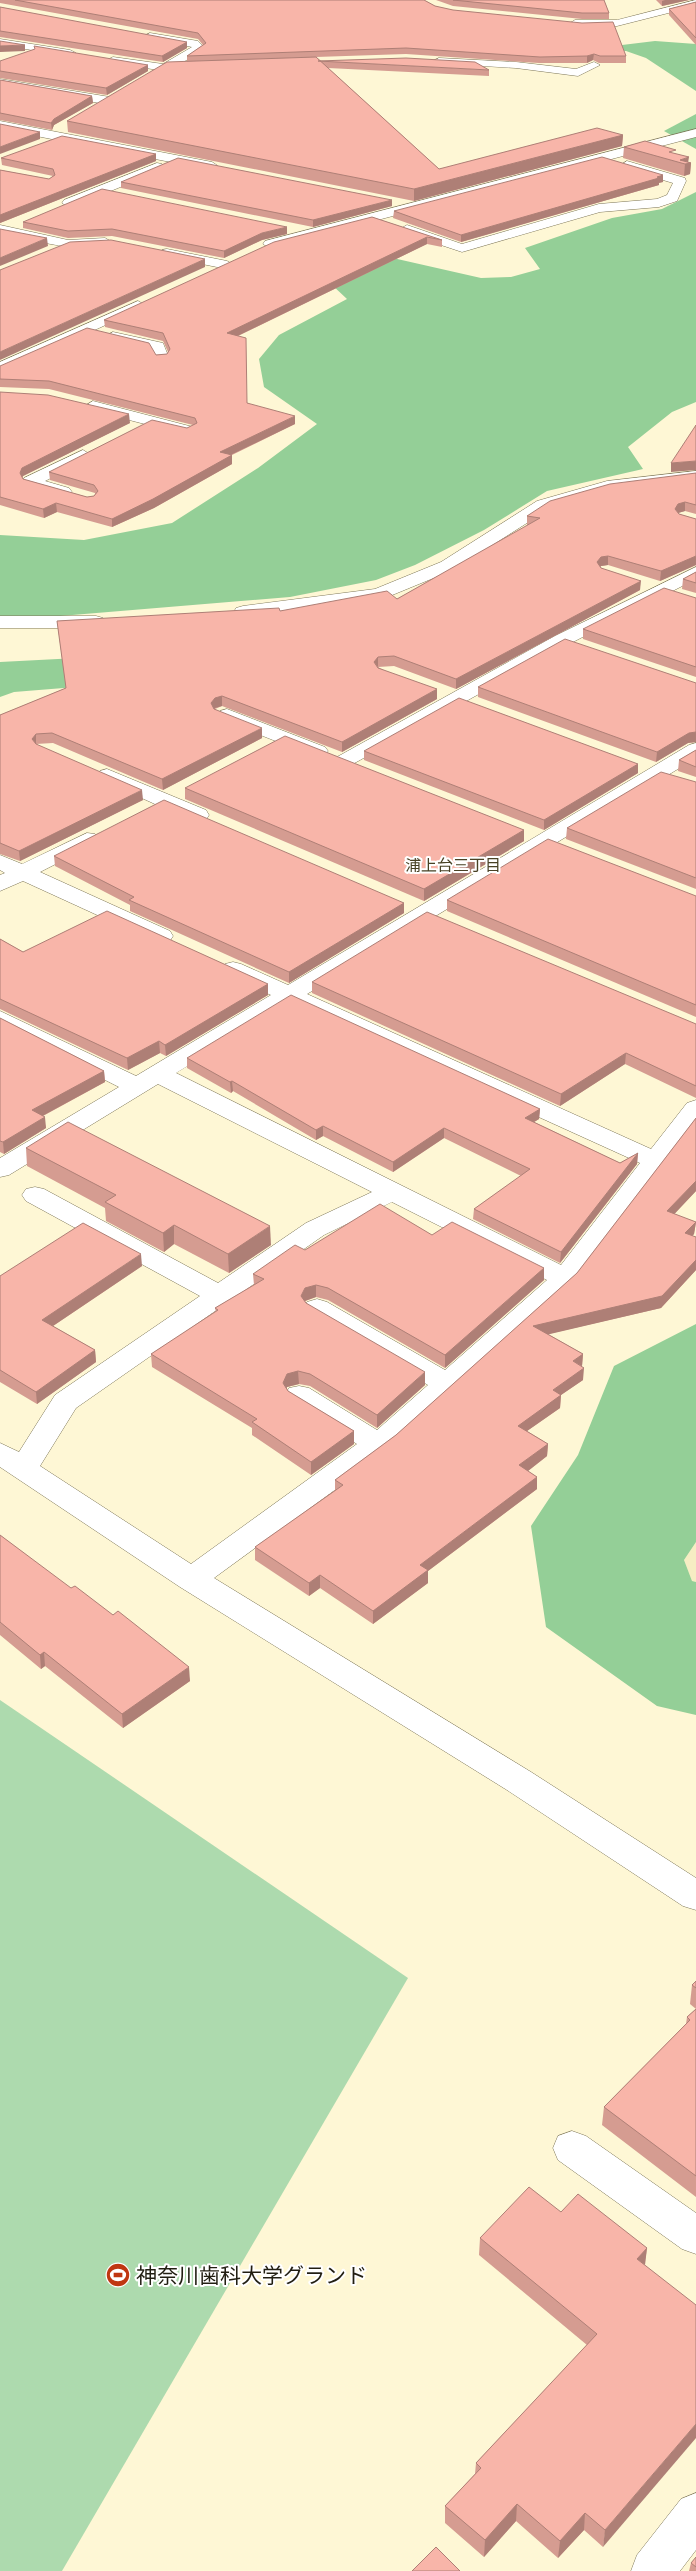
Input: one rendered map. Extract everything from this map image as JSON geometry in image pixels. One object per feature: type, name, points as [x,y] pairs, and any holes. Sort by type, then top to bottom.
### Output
[{"type":"street","points":[[563,22],[617,24],[696,3]]},
{"type":"street","points":[[568,33],[582,24]]},
{"type":"street","points":[[136,33],[194,43],[199,48],[151,76]]},
{"type":"street","points":[[0,42],[78,54]]},
{"type":"street","points":[[97,57],[165,68],[210,67]]},
{"type":"street","points":[[426,60],[516,64],[578,73],[594,65]]},
{"type":"street","points":[[0,82],[110,102]]},
{"type":"street","points":[[93,111],[122,94]]},
{"type":"street","points":[[0,125],[224,168]]},
{"type":"street","points":[[61,137],[60,130],[68,125]]},
{"type":"street","points":[[260,249],[311,232],[696,133]]},
{"type":"street","points":[[35,147],[61,137]]},
{"type":"street","points":[[371,218],[462,248],[599,208],[659,203],[672,198],[680,180],[602,157]]},
{"type":"street","points":[[57,208],[176,159]]},
{"type":"street","points":[[101,190],[130,196]]},
{"type":"street","points":[[387,200],[415,206]]},
{"type":"street","points":[[1,230],[21,222]]},
{"type":"street","points":[[282,227],[311,232]]},
{"type":"street","points":[[1,230],[68,244],[112,242],[122,244]]},
{"type":"street","points":[[43,254],[68,244]]},
{"type":"street","points":[[150,250],[227,265]]},
{"type":"street","points":[[201,277],[243,257]]},
{"type":"street","points":[[0,368],[148,300]]},
{"type":"street","points":[[85,329],[158,346],[160,358]]},
{"type":"street","points":[[76,402],[188,430]]},
{"type":"street","points":[[125,434],[151,420]]},
{"type":"street","points":[[80,497],[30,482],[99,447]]},
{"type":"street","points":[[224,614],[293,607],[379,594],[447,566],[543,505],[607,486],[696,476]]},
{"type":"street","points":[[344,761],[562,640],[696,572]]},
{"type":"street","points":[[634,581],[687,598]]},
{"type":"street","points":[[0,622],[110,621]]},
{"type":"street","points":[[562,640],[588,650]]},
{"type":"street","points":[[432,688],[486,708]]},
{"type":"street","points":[[223,714],[372,771]]},
{"type":"street","points":[[258,751],[284,738]]},
{"type":"street","points":[[0,1169],[696,748]]},
{"type":"street","points":[[630,762],[680,780]]},
{"type":"street","points":[[90,768],[218,823]]},
{"type":"street","points":[[137,813],[189,786]]},
{"type":"street","points":[[519,828],[573,850]]},
{"type":"street","points":[[0,884],[102,832]]},
{"type":"street","points":[[0,862],[183,946]]},
{"type":"street","points":[[398,901],[452,924]]},
{"type":"street","points":[[210,958],[654,1160]]},
{"type":"street","points":[[0,1018],[147,1080],[390,1193],[565,1278]]},
{"type":"street","points":[[191,1579],[378,1444],[565,1278],[654,1160],[696,1108]]},
{"type":"street","points":[[390,1193],[315,1229],[65,1402],[12,1460],[191,1579],[520,1781],[696,1896]]},
{"type":"street","points":[[35,1195],[219,1295]]},
{"type":"street","points":[[317,1308],[447,1383]]},
{"type":"street","points":[[299,1395],[378,1444]]},
{"type":"street","points":[[572,2148],[696,2236]]},
{"type":"street","points":[[653,2571],[696,2514]]},
{"type":"shaded area","points":[[696,1542],[696,1582],[692,1581],[684,1560]]},
{"type":"green space","points":[[655,41],[696,44],[696,91],[646,58],[626,51],[547,49],[559,42],[622,45]]},
{"type":"green space","points":[[696,114],[696,149],[664,131]]},
{"type":"green space","points":[[696,192],[696,402],[672,412],[628,447],[643,469],[547,491],[484,530],[415,565],[376,580],[290,597],[0,621],[0,535],[84,540],[172,523],[258,468],[317,424],[264,387],[259,359],[279,335],[347,299],[331,284],[384,256],[481,278],[511,277],[540,269],[525,248],[612,218],[662,209]]},
{"type":"green space","points":[[348,644],[351,665],[14,692],[0,697],[0,662]]},
{"type":"green space","points":[[696,1324],[696,1542],[684,1560],[692,1581],[696,1582],[696,1715],[657,1706],[546,1627],[531,1526],[578,1455],[614,1366]]},
{"type":"green space","name":"神奈川歯科大学グランド","points":[[0,1700],[408,1978],[62,2571],[0,2571]]},
{"type":"building","points":[[15,0],[424,0],[435,6],[453,10],[582,23],[613,22],[626,56],[600,56],[594,54],[587,56],[540,57],[406,48],[187,56],[206,43],[198,33]]},
{"type":"building","points":[[453,0],[604,0],[609,13],[582,13]]},
{"type":"building","points":[[696,2],[696,38],[669,9]]},
{"type":"building","points":[[0,7],[187,42],[162,56],[0,31]]},
{"type":"building","points":[[0,41],[25,45],[0,46]]},
{"type":"building","points":[[34,46],[148,65],[106,88],[0,71],[0,61],[35,49]]},
{"type":"building","points":[[316,57],[439,169],[597,128],[623,135],[414,189],[67,121],[167,62]]},
{"type":"building","points":[[406,58],[475,62],[489,70],[318,61]]},
{"type":"building","points":[[0,80],[92,96],[54,119],[51,123],[0,113]]},
{"type":"building","points":[[0,124],[40,132],[0,147]]},
{"type":"building","points":[[62,136],[156,154],[0,215],[0,170],[49,179],[55,175],[53,169],[1,158]]},
{"type":"building","points":[[645,141],[676,150],[669,152],[689,157],[680,160],[691,163],[685,164],[624,147]]},
{"type":"building","points":[[602,157],[663,175],[657,177],[659,178],[461,235],[394,211]]},
{"type":"building","points":[[178,158],[392,200],[313,220],[121,182]]},
{"type":"building","points":[[102,189],[287,227],[262,233],[224,251],[112,229],[68,231],[23,222]]},
{"type":"building","points":[[372,217],[442,240],[427,237],[227,333],[246,338],[247,403],[295,416],[220,452],[232,455],[153,499],[112,519],[56,503],[43,509],[0,497],[0,392],[48,395],[129,414],[22,468],[20,473],[23,479],[87,497],[94,496],[98,491],[94,485],[49,472],[152,420],[187,428],[197,423],[195,418],[49,381],[0,379],[0,366],[87,328],[149,343],[156,355],[167,354],[170,349],[163,333],[104,320],[274,242]]},
{"type":"building","points":[[0,229],[47,238],[0,258]]},
{"type":"building","points":[[111,240],[205,259],[0,352],[0,270],[70,242]]},
{"type":"building","points":[[696,425],[696,461],[671,463]]},
{"type":"building","points":[[696,473],[696,505],[685,502],[678,504],[675,509],[679,514],[696,519],[696,556],[661,571],[608,556],[601,557],[597,562],[601,568],[641,581],[456,679],[394,656],[378,657],[374,662],[378,668],[437,689],[342,742],[222,696],[215,698],[211,703],[214,709],[262,728],[162,779],[52,733],[36,734],[32,739],[36,744],[142,790],[19,851],[0,843],[0,715],[66,688],[57,621],[279,608],[280,611],[387,591],[397,599],[540,518],[527,516],[550,501],[610,484]]},
{"type":"building","points":[[696,572],[696,583],[683,579]]},
{"type":"building","points":[[664,588],[696,598],[696,667],[583,629]]},
{"type":"building","points":[[565,639],[696,683],[696,732],[689,733],[657,752],[478,687]]},
{"type":"building","points":[[459,698],[638,764],[544,820],[364,751]]},
{"type":"building","points":[[285,736],[524,830],[424,889],[185,788]]},
{"type":"building","points":[[696,750],[696,767],[679,760]]},
{"type":"building","points":[[661,772],[696,782],[696,878],[567,828]]},
{"type":"building","points":[[164,800],[404,903],[289,972],[129,900],[134,897],[54,856]]},
{"type":"building","points":[[548,839],[696,896],[696,1005],[447,900]]},
{"type":"building","points":[[107,911],[268,984],[165,1045],[159,1041],[127,1058],[0,999],[0,939],[23,952]]},
{"type":"building","points":[[427,912],[696,1024],[696,1086],[626,1053],[561,1094],[312,982]]},
{"type":"building","points":[[291,995],[540,1109],[525,1118],[620,1163],[638,1153],[561,1252],[474,1209],[530,1169],[444,1128],[393,1162],[323,1126],[316,1130],[232,1081],[230,1082],[187,1058]]},
{"type":"building","points":[[0,1018],[104,1071],[32,1110],[45,1117],[3,1142],[0,1141]]},
{"type":"building","points":[[696,1118],[696,1181],[667,1211],[696,1222],[685,1233],[696,1237],[696,1260],[662,1296],[533,1326],[583,1354],[573,1361],[584,1368],[553,1390],[561,1395],[518,1426],[548,1444],[519,1465],[537,1477],[420,1565],[428,1570],[373,1611],[320,1575],[309,1583],[255,1547],[343,1485],[335,1480],[396,1435],[577,1273]]},
{"type":"building","points":[[68,1122],[270,1226],[228,1254],[174,1225],[163,1233],[105,1202],[116,1195],[26,1148]]},
{"type":"building","points":[[380,1204],[432,1235],[452,1222],[544,1268],[445,1355],[328,1288],[316,1285],[305,1288],[301,1296],[306,1303],[425,1372],[377,1415],[310,1374],[298,1371],[287,1374],[283,1383],[288,1391],[354,1431],[311,1462],[252,1422],[257,1419],[151,1354],[218,1310],[215,1308],[264,1279],[253,1274],[295,1245],[305,1250]]},
{"type":"building","points":[[83,1223],[141,1254],[42,1320],[95,1350],[36,1392],[0,1370],[0,1276]]},
{"type":"building","points":[[0,1535],[71,1588],[75,1586],[113,1615],[118,1611],[189,1667],[122,1714],[44,1652],[40,1655],[0,1622]]},
{"type":"building","points":[[696,2009],[696,2176],[604,2107],[690,2020],[687,2017]]},
{"type":"building","points":[[529,2187],[561,2212],[578,2194],[647,2248],[637,2259],[696,2305],[696,2424],[605,2530],[585,2513],[560,2541],[517,2504],[485,2540],[445,2506],[481,2468],[476,2463],[597,2334],[480,2238]]},
{"type":"building","points":[[436,2547],[460,2571],[412,2571]]},
{"type":"building","points":[[696,2557],[696,2567],[691,2563]]},
{"type":"place","name":"神奈川歯科大学グランド","points":[[118,2275]]},
{"type":"district","name":"浦上台三丁目","points":[[453,865]]}]
